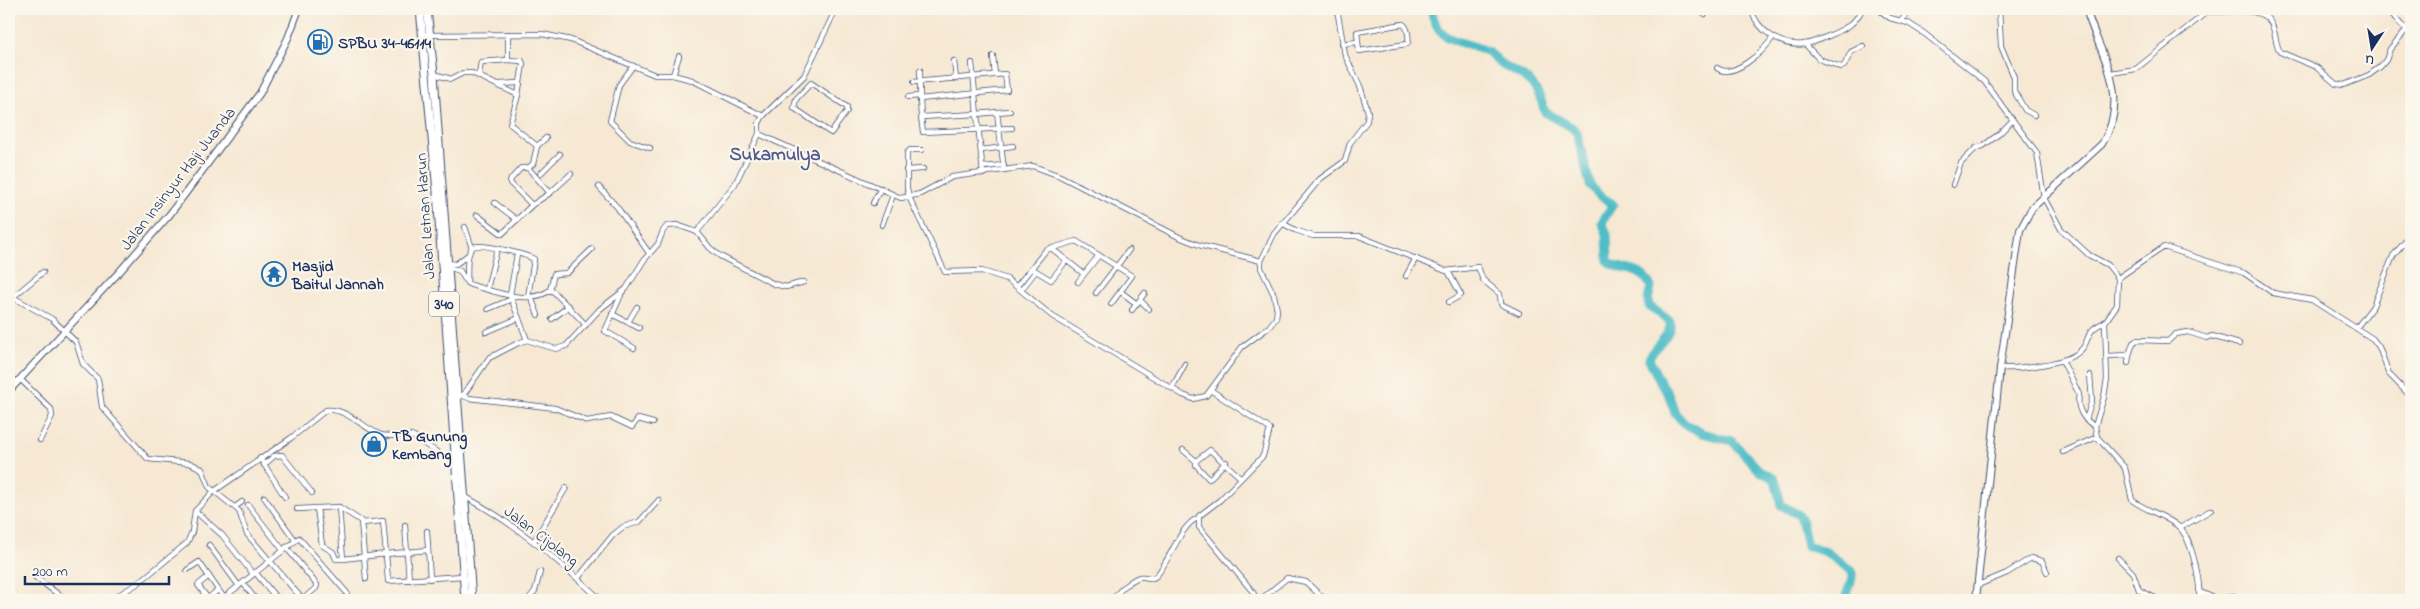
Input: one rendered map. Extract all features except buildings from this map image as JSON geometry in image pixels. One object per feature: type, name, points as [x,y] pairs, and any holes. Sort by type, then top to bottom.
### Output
[{"type":"main road","name":"Jalan Letnan Harun","points":[[420,9],[427,35]]},
{"type":"main road","name":"Jalan Letnan Harun","points":[[427,9],[427,35],[440,192],[460,396],[455,464],[472,600]]},
{"type":"main road","points":[[427,35],[434,74],[440,192]]},
{"type":"main road","name":"Jalan Letnan Harun","points":[[440,192],[457,439],[464,496],[465,600]]},
{"type":"street","name":"Jalan Insinyur Haji Juanda","points":[[9,391],[170,214],[260,93],[288,38],[299,9]]},
{"type":"street","points":[[697,232],[735,184],[758,134],[763,116],[807,72],[836,9]]},
{"type":"street","points":[[921,150],[908,151],[906,170],[909,197],[945,272],[985,272],[1007,280],[1052,316],[1172,388],[1193,399],[1206,396],[1212,391],[1242,347],[1269,327],[1276,318],[1275,298],[1262,274],[1261,261],[1282,223],[1324,176],[1344,161],[1350,143],[1367,121],[1368,112],[1342,44],[1337,9]]},
{"type":"street","points":[[1699,9],[1705,14]]},
{"type":"street","points":[[1751,9],[1756,22],[1774,37],[1806,44],[1847,26],[1863,9]]},
{"type":"street","points":[[1878,9],[1890,18],[1908,23],[1925,34],[1984,81],[2037,153],[2044,198],[2056,221],[2067,236],[2089,255],[2108,265],[2118,278],[2117,305],[2105,322],[2090,331],[2080,351],[2062,360],[2005,368]]},
{"type":"street","points":[[1901,21],[1910,9]]},
{"type":"street","points":[[1999,9],[2001,46],[2014,77],[2014,91],[2025,110],[2034,115]]},
{"type":"street","points":[[1976,600],[2020,230],[2029,213],[2071,174],[2106,137],[2114,111],[2115,96],[2111,74],[2094,36],[2086,9]]},
{"type":"street","points":[[2111,74],[2136,69],[2208,10],[2219,13],[2245,10],[2266,17],[2273,26],[2280,52],[2316,67],[2339,84],[2349,84],[2374,71],[2384,63],[2390,49],[2409,30],[2388,9]]},
{"type":"street","points":[[1403,24],[1406,26],[1409,40],[1405,45],[1362,52],[1359,51],[1356,42],[1357,32],[1403,24]]},
{"type":"street","points":[[508,34],[508,60]]},
{"type":"street","points":[[427,35],[542,34],[571,40],[655,75],[673,75],[707,86],[763,116]]},
{"type":"street","points":[[1717,68],[1725,72],[1733,71],[1758,54],[1774,37]]},
{"type":"street","points":[[1342,44],[1356,42]]},
{"type":"street","points":[[1806,44],[1819,59],[1841,67],[1844,66],[1851,52],[1863,46]]},
{"type":"street","points":[[673,75],[679,56]]},
{"type":"street","points":[[993,56],[995,75]]},
{"type":"street","points":[[479,74],[481,62],[508,60],[523,62],[518,95],[510,124],[537,146]]},
{"type":"street","points":[[954,61],[956,79]]},
{"type":"street","points":[[972,63],[984,174]]},
{"type":"street","points":[[633,66],[619,86],[610,121],[628,140],[650,148]]},
{"type":"street","points":[[920,70],[917,82],[924,133],[1012,128]]},
{"type":"street","points":[[434,74],[451,79],[466,73],[479,74],[518,95]]},
{"type":"street","points":[[908,97],[976,95],[1007,91],[1006,75],[917,82]]},
{"type":"street","points":[[499,84],[520,83]]},
{"type":"street","points":[[812,83],[847,107],[847,110],[830,133],[794,108],[796,100],[812,83]]},
{"type":"street","points":[[789,92],[796,100]]},
{"type":"street","points":[[921,117],[1010,111]]},
{"type":"street","points":[[998,112],[1004,167]]},
{"type":"street","points":[[1953,185],[1961,163],[1976,148],[1983,146],[1999,134],[2013,120]]},
{"type":"street","points":[[758,134],[901,198],[920,194],[952,176],[984,174],[1004,167]]},
{"type":"street","points":[[546,138],[537,146],[533,164],[538,176],[550,193]]},
{"type":"street","points":[[980,150],[1013,146]]},
{"type":"street","points":[[538,176],[560,154]]},
{"type":"street","points":[[532,205],[510,183],[511,179],[521,168],[528,168],[533,164]]},
{"type":"street","points":[[983,167],[1039,167],[1179,237],[1199,245],[1261,261]]},
{"type":"street","points":[[528,168],[538,176]]},
{"type":"street","points":[[906,170],[923,169]]},
{"type":"street","points":[[477,215],[501,235],[532,205],[550,193],[571,174]]},
{"type":"street","points":[[599,187],[617,207],[649,253]]},
{"type":"street","points":[[873,204],[880,188]]},
{"type":"street","points":[[882,225],[893,194]]},
{"type":"street","points":[[496,203],[517,220]]},
{"type":"street","points":[[1282,223],[1313,236],[1359,236],[1448,271],[1466,267],[1479,268],[1483,280],[1500,294],[1501,304],[1519,314]]},
{"type":"street","points":[[634,348],[605,331],[621,294],[649,253],[658,244],[664,229],[670,224],[677,224],[697,232],[710,248],[720,256],[774,284],[786,287],[804,282]]},
{"type":"street","points":[[465,226],[472,248]]},
{"type":"street","points":[[2357,327],[2373,306],[2393,256],[2411,235]]},
{"type":"street","points":[[1016,286],[1046,250],[1076,240],[1132,276],[1112,304]]},
{"type":"street","points":[[447,265],[456,264],[468,255],[472,248],[479,245],[532,258],[535,261],[529,297],[538,315]]},
{"type":"street","points":[[1051,248],[1084,274]]},
{"type":"street","points":[[2118,278],[2158,249],[2167,248],[2244,273],[2273,293],[2312,300],[2357,327],[2376,341],[2389,374],[2411,397]]},
{"type":"street","points":[[487,289],[497,249]]},
{"type":"street","points":[[550,290],[554,274],[567,274],[592,249]]},
{"type":"street","points":[[1096,293],[1129,250]]},
{"type":"street","points":[[488,309],[505,302],[509,296],[517,254]]},
{"type":"street","points":[[467,283],[468,255]]},
{"type":"street","points":[[1078,282],[1099,255]]},
{"type":"street","points":[[1406,276],[1416,258]]},
{"type":"street","points":[[1031,268],[1051,280],[1066,261]]},
{"type":"street","points":[[447,265],[460,271],[467,283],[509,296],[529,297],[550,290]]},
{"type":"street","points":[[1448,271],[1461,296],[1449,302]]},
{"type":"street","points":[[42,272],[10,295],[48,316],[79,346],[83,364],[98,379],[102,407],[135,447],[152,461],[190,463],[202,469],[209,487],[235,507],[241,515],[246,533],[303,600],[317,585],[248,505]]},
{"type":"street","points":[[1021,290],[1036,272]]},
{"type":"street","points":[[550,290],[586,324]]},
{"type":"street","points":[[1121,292],[1149,309]]},
{"type":"street","points":[[1132,310],[1145,293]]},
{"type":"street","points":[[621,294],[600,309],[566,346],[559,349],[527,340],[489,358],[460,396],[555,408],[587,421],[610,416],[632,428],[638,419],[654,423]]},
{"type":"street","points":[[509,296],[527,340]]},
{"type":"street","points":[[552,319],[569,306]]},
{"type":"street","points":[[628,322],[637,307]]},
{"type":"street","points":[[612,314],[640,328]]},
{"type":"street","points":[[486,332],[519,318]]},
{"type":"street","points":[[2105,322],[2107,356],[2105,395],[2095,426],[2097,437],[2123,464],[2132,500],[2180,528],[2194,558],[2200,592],[2199,600]]},
{"type":"street","points":[[2128,363],[2134,342],[2137,340],[2168,341],[2176,334],[2187,332],[2239,344]]},
{"type":"street","points":[[2107,356],[2129,355]]},
{"type":"street","points":[[2062,360],[2079,394],[2079,404],[2086,420],[2095,426]]},
{"type":"street","points":[[1172,388],[1185,364]]},
{"type":"street","points":[[2086,420],[2092,400],[2090,375]]},
{"type":"street","points":[[20,379],[51,409],[52,416],[40,440]]},
{"type":"street","points":[[1113,600],[1121,589],[1138,578],[1152,579],[1156,577],[1167,563],[1188,524],[1220,500],[1263,456],[1270,429],[1212,391]]},
{"type":"street","points":[[110,600],[137,584],[187,543],[192,532],[195,511],[214,492],[291,438],[323,412],[332,409],[340,411],[381,435],[406,434],[414,437],[455,464]]},
{"type":"street","points":[[2063,452],[2097,437]]},
{"type":"street","points":[[1196,462],[1208,449],[1226,462],[1241,478]]},
{"type":"street","points":[[1183,450],[1210,479],[1226,462]]},
{"type":"street","points":[[264,465],[274,456],[282,455],[312,493]]},
{"type":"street","points":[[260,458],[285,497]]},
{"type":"street","points":[[534,541],[566,488]]},
{"type":"street","name":"Jalan Cijolang","points":[[464,496],[534,541],[601,600]]},
{"type":"street","points":[[264,497],[295,540]]},
{"type":"street","points":[[578,578],[613,535],[622,527],[639,522],[659,500]]},
{"type":"street","points":[[235,507],[242,502]]},
{"type":"street","points":[[338,507],[343,559]]},
{"type":"street","points":[[297,509],[338,507],[360,519],[362,523],[366,579]]},
{"type":"street","points":[[316,508],[322,545],[332,551],[336,559],[428,550]]},
{"type":"street","points":[[2180,528],[2211,510]]},
{"type":"street","points":[[195,511],[222,535],[278,600]]},
{"type":"street","points":[[1198,518],[1199,527],[1253,592],[1256,600]]},
{"type":"street","points":[[362,523],[383,521],[388,581],[464,576]]},
{"type":"street","points":[[405,524],[409,580]]},
{"type":"street","points":[[427,530],[430,578]]},
{"type":"street","points":[[224,598],[295,540],[303,540],[347,594],[343,600]]},
{"type":"street","points":[[209,546],[256,600]]},
{"type":"street","points":[[1978,585],[2007,573],[2034,558],[2042,561],[2047,572]]},
{"type":"street","points":[[2118,558],[2133,573],[2139,590],[2159,600]]},
{"type":"street","points":[[187,570],[199,562],[224,598],[231,600]]},
{"type":"street","points":[[528,600],[535,591],[540,572]]},
{"type":"street","points":[[209,576],[198,585],[208,600],[218,590]]},
{"type":"street","points":[[35,577],[66,600]]},
{"type":"street","points":[[1260,600],[1288,578],[1306,582],[1325,600]]},
{"type":"street","points":[[2200,592],[2219,600],[2234,596]]},
{"type":"waterway","points":[[1431,9],[1439,30],[1445,36],[1488,52],[1504,66],[1527,79],[1539,95],[1545,112],[1573,128],[1577,133],[1590,185],[1599,195],[1613,204],[1602,222],[1607,234],[1608,261],[1620,268],[1642,275],[1651,287],[1648,300],[1649,306],[1670,321],[1668,332],[1654,349],[1649,359],[1661,384],[1668,393],[1675,413],[1685,424],[1702,433],[1732,441],[1760,471],[1775,479],[1781,505],[1801,518],[1807,546],[1826,552],[1852,571],[1847,600]]},
{"type":"place","name":"SPBU 34-46114","points":[[320,42]]},
{"type":"place","name":"Masjid Baitul Jannah","points":[[274,274]]},
{"type":"place","name":"TB Gunung Kembang","points":[[374,444]]},
{"type":"district","name":"Sukamulya","points":[[775,153]]}]
